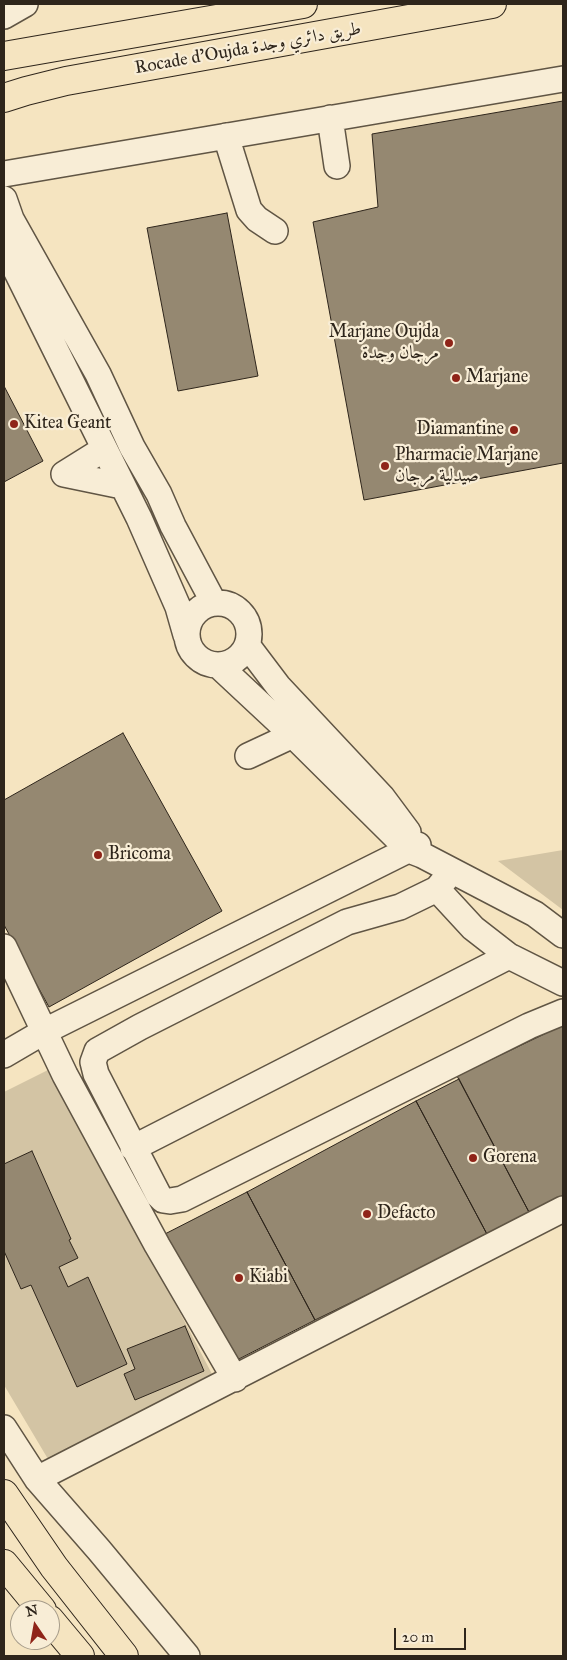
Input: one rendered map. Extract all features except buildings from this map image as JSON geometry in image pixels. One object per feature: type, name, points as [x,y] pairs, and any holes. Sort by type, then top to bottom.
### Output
[{"type":"main road","name":"Rocade d'Oujda طريق دائري وجدة","points":[[4,56],[303,4]]},
{"type":"main road","name":"Rocade d'Oujda طريق دائري وجدة","points":[[4,98],[66,81],[492,4]]},
{"type":"main road","points":[[4,1494],[54,1567],[124,1656]]},
{"type":"main road","points":[[4,1564],[34,1600]]},
{"type":"main road","points":[[60,1632],[80,1656]]},
{"type":"lane","points":[[4,16],[25,4]]},
{"type":"lane","points":[[4,174],[563,79]]},
{"type":"lane","points":[[330,118],[337,166]]},
{"type":"lane","points":[[226,136],[249,210],[257,220],[275,231]]},
{"type":"lane","points":[[4,199],[11,219],[98,374],[132,447],[159,494],[173,526],[214,603]]},
{"type":"lane","points":[[4,246],[138,518],[178,607],[186,635],[189,645],[198,658],[207,663],[218,665],[232,661],[241,654],[247,645],[249,631],[246,621],[240,612],[225,603],[214,603],[204,606],[195,613],[188,624],[186,635]]},
{"type":"lane","points":[[104,449],[64,474],[122,486]]},
{"type":"lane","points":[[247,645],[278,686],[382,797],[416,850]]},
{"type":"lane","points":[[218,665],[416,850],[445,880],[473,928],[509,956],[563,983]]},
{"type":"lane","points":[[248,756],[292,735]]},
{"type":"lane","points":[[4,1055],[45,1031],[416,850]]},
{"type":"lane","points":[[445,880],[535,914],[563,935]]},
{"type":"lane","points":[[445,880],[400,907],[347,922],[140,1027],[97,1051],[93,1062],[96,1074],[159,1196],[164,1200],[170,1201],[182,1199],[529,1026],[563,1012]]},
{"type":"lane","points":[[4,947],[65,1075],[157,1246],[235,1379]]},
{"type":"lane","points":[[133,1148],[509,956]]},
{"type":"lane","points":[[65,1075],[93,1062]]},
{"type":"lane","points":[[37,1479],[563,1209]]},
{"type":"lane","points":[[4,1428],[37,1479],[187,1656]]},
{"type":"shaded area","points":[[563,850],[563,910],[498,861]]},
{"type":"shaded area","points":[[52,1068],[212,1374],[48,1459],[4,1385],[4,1092]]},
{"type":"place","name":"Marjane Oujda مرجان وجدة","points":[[449,343]]},
{"type":"place","name":"Marjane","points":[[456,378]]},
{"type":"place","name":"Kitea Geant","points":[[14,424]]},
{"type":"place","name":"Diamantine","points":[[514,430]]},
{"type":"place","name":"Pharmacie Marjane صيدلية مرجان","points":[[385,466]]},
{"type":"place","name":"Bricoma","points":[[98,855]]},
{"type":"place","name":"Gorena","points":[[473,1158]]},
{"type":"place","name":"Defacto","points":[[367,1214]]},
{"type":"place","name":"Kiabi","points":[[239,1278]]}]
